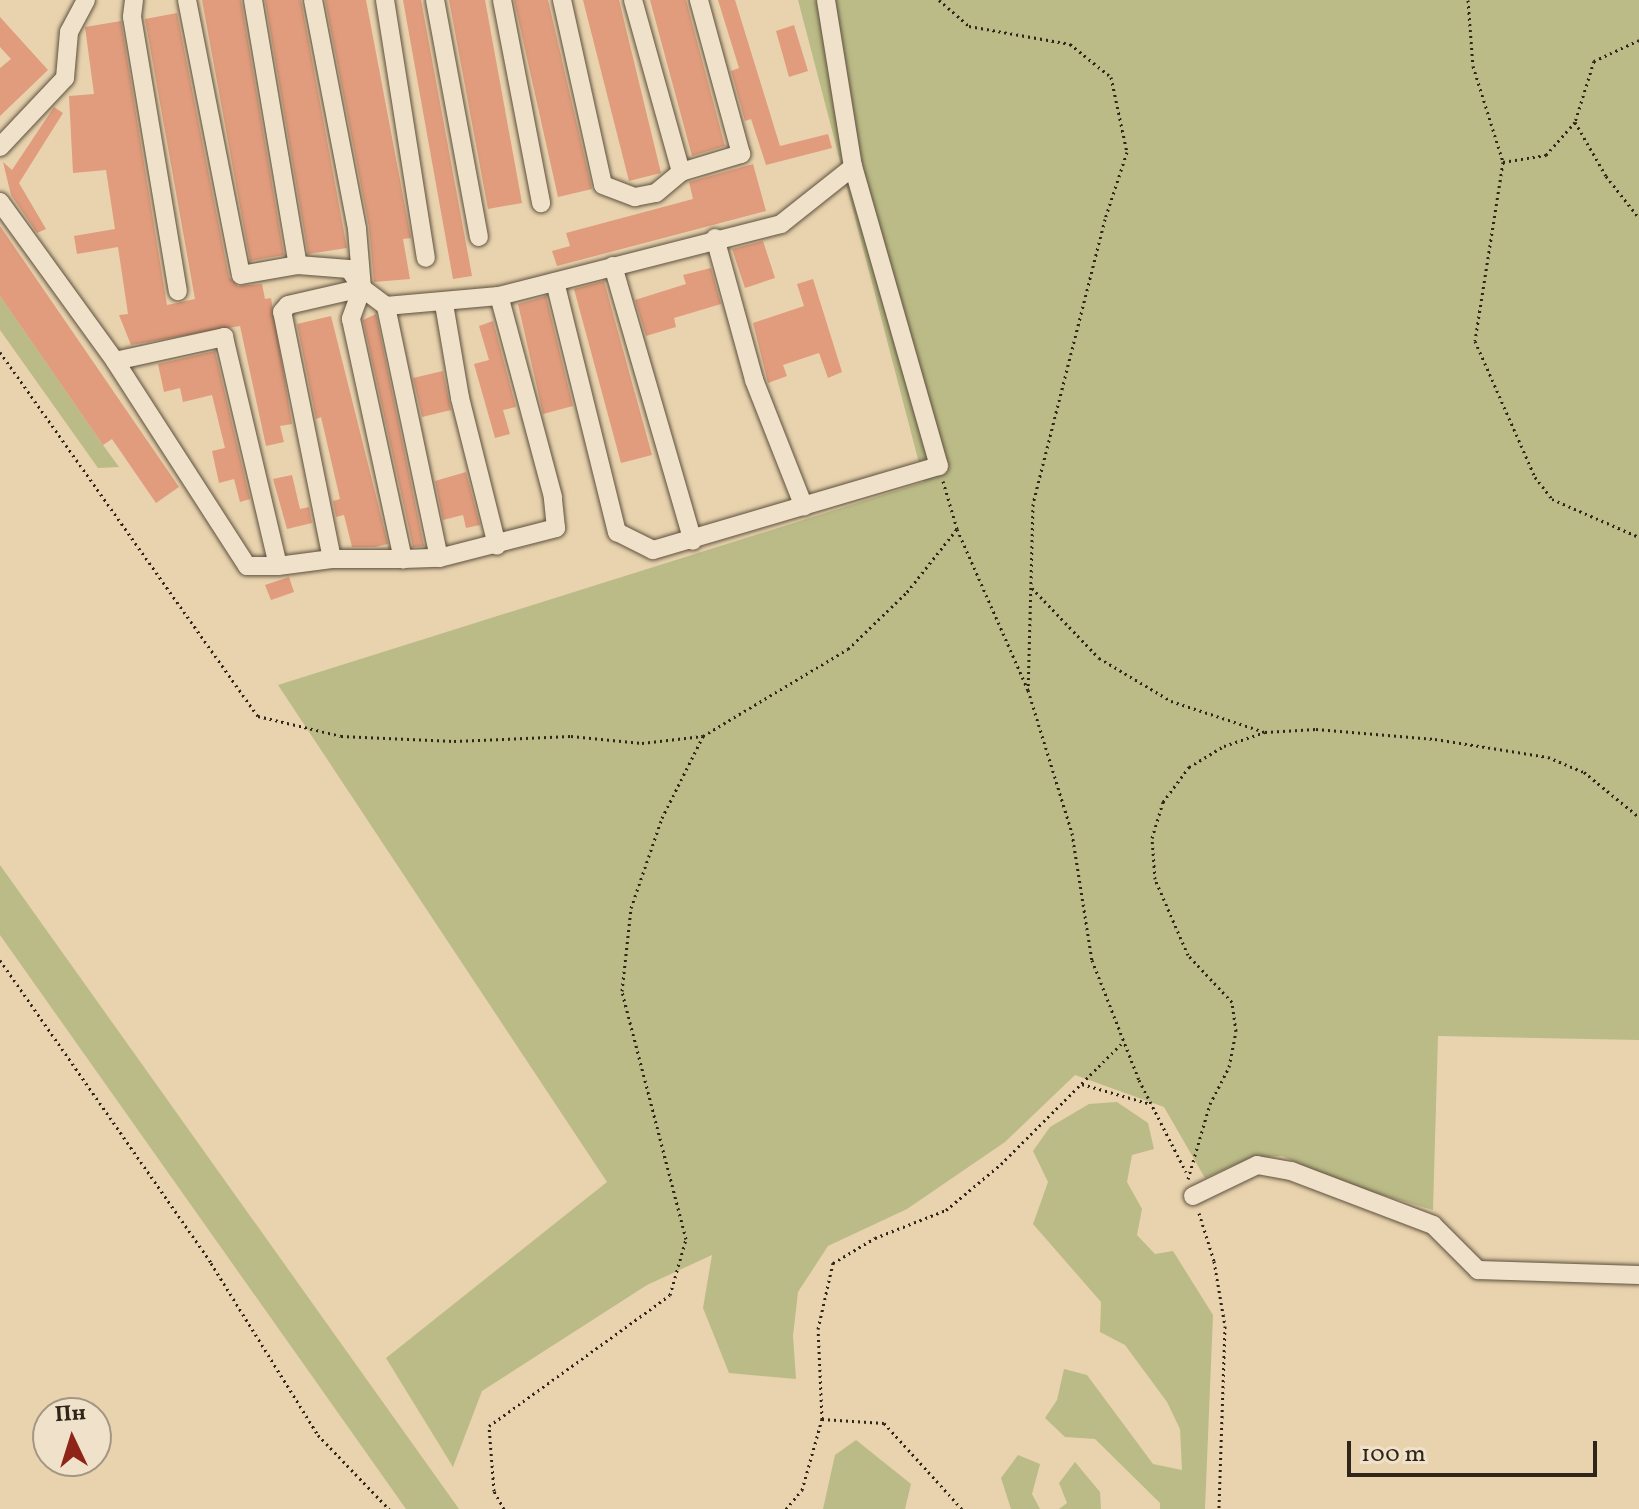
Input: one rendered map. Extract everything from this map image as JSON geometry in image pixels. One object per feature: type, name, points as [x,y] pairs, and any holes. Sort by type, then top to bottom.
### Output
[{"type":"lane","points":[[0,147],[65,78],[69,32],[86,0]]},
{"type":"lane","points":[[134,0],[132,17],[178,291]]},
{"type":"lane","points":[[187,0],[241,275],[298,265],[349,269],[362,288],[386,306],[444,304],[499,296],[715,238],[781,224],[853,167]]},
{"type":"lane","points":[[253,0],[298,265]]},
{"type":"lane","points":[[313,0],[357,229],[362,288],[351,319],[403,559]]},
{"type":"lane","points":[[385,0],[426,258]]},
{"type":"lane","points":[[435,0],[479,237]]},
{"type":"lane","points":[[502,0],[541,203]]},
{"type":"lane","points":[[562,0],[603,185],[635,197],[656,193],[681,172],[741,154],[699,0]]},
{"type":"lane","points":[[633,0],[681,172]]},
{"type":"lane","points":[[555,282],[617,532],[653,550],[693,541],[939,466],[853,167],[826,0]]},
{"type":"lane","points":[[0,202],[115,361],[247,566],[278,566],[332,559],[439,558],[556,528],[553,497],[499,296]]},
{"type":"lane","points":[[715,238],[754,380],[804,507]]},
{"type":"lane","points":[[613,266],[693,541]]},
{"type":"lane","points":[[332,559],[282,312],[288,305],[362,288]]},
{"type":"lane","points":[[444,304],[460,398],[497,545]]},
{"type":"lane","points":[[386,306],[439,558]]},
{"type":"lane","points":[[115,361],[224,337],[278,566]]},
{"type":"lane","points":[[1193,1196],[1257,1165],[1291,1171],[1433,1225],[1478,1270],[1639,1275]]},
{"type":"path","points":[[939,0],[969,26],[1070,44],[1111,77],[1127,152],[1096,249],[1036,490],[1028,690]]},
{"type":"path","points":[[1468,0],[1473,66],[1503,162],[1484,259],[1475,341],[1504,415],[1535,477],[1552,499],[1639,537]]},
{"type":"path","points":[[1503,162],[1546,155],[1575,122],[1594,61],[1639,40]]},
{"type":"path","points":[[1575,122],[1606,176],[1639,218]]},
{"type":"path","points":[[0,352],[258,716],[341,736],[440,741],[571,736],[642,743],[703,736],[848,649],[907,592],[957,529]]},
{"type":"path","points":[[939,466],[957,529],[1028,690],[1072,833],[1092,960],[1124,1041],[1186,1172],[1214,1261],[1225,1326],[1219,1509]]},
{"type":"path","points":[[1032,587],[1099,658],[1171,701],[1265,732]]},
{"type":"path","points":[[1186,1172],[1229,1067],[1236,1031],[1232,1002],[1188,955],[1155,879],[1152,838],[1163,802],[1189,767],[1224,746],[1265,732],[1316,729],[1435,739],[1548,757],[1584,772],[1639,817]]},
{"type":"path","points":[[504,1509],[494,1491],[489,1426],[670,1295],[686,1239],[622,991],[631,908],[662,818],[703,736]]},
{"type":"path","points":[[0,960],[211,1263],[318,1435],[389,1509]]},
{"type":"path","points":[[786,1509],[802,1490],[822,1419],[818,1329],[833,1263],[875,1238],[946,1210],[1124,1041]]},
{"type":"path","points":[[1082,1084],[1152,1104]]},
{"type":"path","points":[[822,1419],[884,1423],[962,1509]]},
{"type":"green space","points":[[798,0],[1639,0],[1639,1040],[1438,1036],[1433,1210],[1339,1182],[1282,1156],[1250,1158],[1205,1178],[1164,1107],[1075,1075],[1005,1142],[907,1209],[828,1246],[798,1292],[793,1336],[796,1379],[729,1373],[703,1308],[712,1255],[647,1285],[482,1391],[453,1467],[386,1358],[607,1182],[278,685],[924,482]]},
{"type":"green space","points":[[0,296],[119,467],[98,468],[0,330]]},
{"type":"green space","points":[[0,865],[459,1509],[406,1509],[0,935]]},
{"type":"green space","points":[[1117,1102],[1148,1123],[1154,1149],[1132,1155],[1127,1182],[1142,1209],[1137,1235],[1155,1254],[1173,1251],[1213,1315],[1205,1509],[1160,1509],[1160,1503],[1095,1439],[1065,1437],[1045,1418],[1057,1400],[1064,1369],[1087,1375],[1153,1464],[1182,1470],[1180,1429],[1167,1402],[1125,1345],[1100,1332],[1101,1302],[1033,1224],[1048,1182],[1033,1151],[1050,1127],[1089,1104]]},
{"type":"green space","points":[[856,1440],[911,1484],[905,1509],[823,1509],[835,1455]]},
{"type":"green space","points":[[1018,1455],[1040,1464],[1032,1494],[1040,1509],[1011,1509],[1001,1478]]},
{"type":"green space","points":[[1075,1462],[1100,1492],[1101,1509],[1059,1509],[1067,1503],[1059,1483]]},
{"type":"building","points":[[202,0],[241,0],[284,255],[250,261]]},
{"type":"building","points":[[265,0],[301,0],[347,248],[308,254]]},
{"type":"building","points":[[325,0],[366,0],[411,238],[403,239],[410,279],[374,282],[369,227]]},
{"type":"building","points":[[403,0],[421,0],[472,276],[453,279]]},
{"type":"building","points":[[449,0],[485,0],[522,203],[488,209]]},
{"type":"building","points":[[514,0],[548,0],[592,189],[558,197]]},
{"type":"building","points":[[583,0],[619,0],[661,173],[629,181]]},
{"type":"building","points":[[650,0],[686,0],[725,146],[692,156]]},
{"type":"building","points":[[718,0],[735,0],[780,146],[828,134],[832,148],[766,165],[751,119],[745,121],[731,71],[739,68]]},
{"type":"building","points":[[177,13],[229,277],[238,286],[262,284],[265,299],[271,298],[292,424],[280,426],[284,442],[266,446],[240,326],[131,345],[119,315],[128,314],[118,247],[77,254],[74,236],[115,229],[106,170],[73,173],[69,96],[94,94],[85,27],[121,21],[167,305],[195,299],[145,19]]},
{"type":"building","points":[[0,17],[48,70],[0,116],[0,68],[11,59],[0,47]]},
{"type":"building","points":[[794,25],[808,71],[789,77],[776,31]]},
{"type":"building","points":[[54,107],[63,113],[19,183],[46,229],[37,233],[11,195],[3,162],[12,170]]},
{"type":"building","points":[[753,164],[766,211],[557,266],[552,251],[570,246],[566,233],[693,199],[689,182]]},
{"type":"building","points":[[0,226],[179,487],[156,503],[112,439],[103,445],[0,296]]},
{"type":"building","points":[[763,241],[775,278],[745,288],[732,249]]},
{"type":"building","points":[[711,268],[721,304],[674,318],[676,327],[646,336],[635,300],[686,284],[683,275]]},
{"type":"building","points":[[813,279],[842,372],[828,378],[819,353],[783,365],[787,376],[768,383],[753,323],[804,306],[797,284]]},
{"type":"building","points":[[604,281],[652,455],[621,463],[574,289]]},
{"type":"building","points":[[546,296],[573,406],[543,414],[518,304]]},
{"type":"building","points":[[376,314],[424,546],[413,547],[363,320]]},
{"type":"building","points":[[331,316],[388,544],[375,547],[352,547],[344,515],[336,517],[333,501],[340,499],[321,417],[316,419],[297,324]]},
{"type":"building","points":[[493,321],[516,407],[503,410],[510,434],[495,438],[474,364],[489,360],[479,326]]},
{"type":"building","points":[[215,351],[250,499],[240,502],[234,479],[219,483],[212,451],[225,448],[212,395],[183,402],[180,388],[164,392],[158,364]]},
{"type":"building","points":[[443,371],[451,410],[422,417],[413,378]]},
{"type":"building","points":[[466,472],[480,525],[466,528],[463,515],[443,520],[435,481]]},
{"type":"building","points":[[292,475],[300,509],[309,507],[312,523],[287,529],[273,479]]},
{"type":"building","points":[[289,577],[294,592],[271,600],[265,585]]}]
